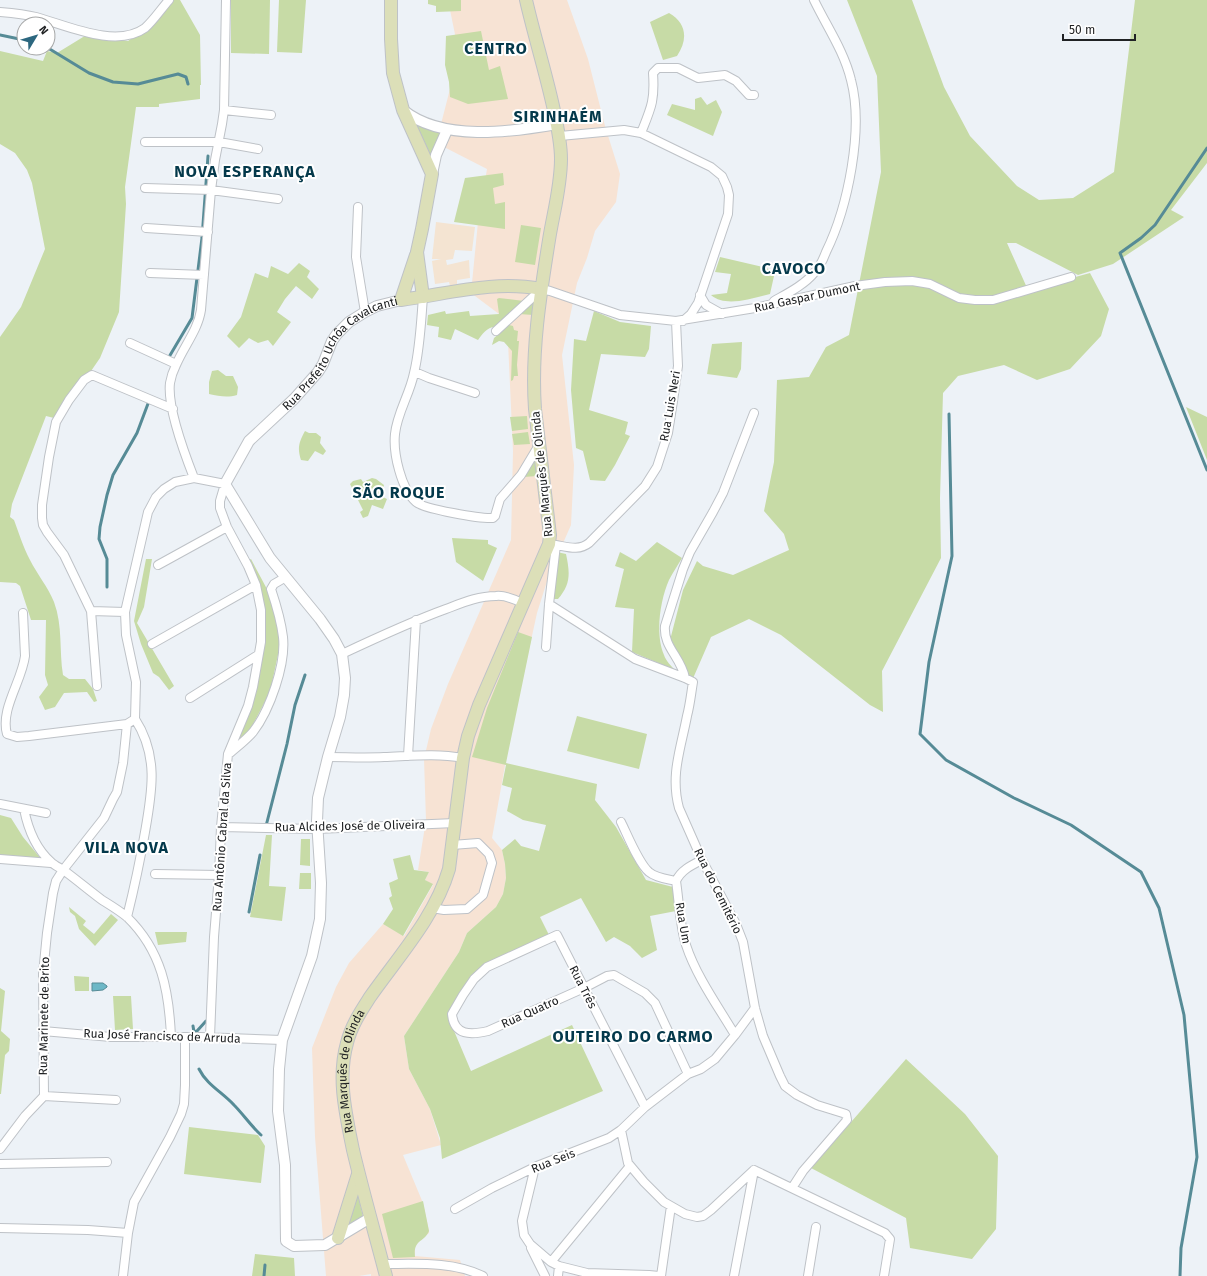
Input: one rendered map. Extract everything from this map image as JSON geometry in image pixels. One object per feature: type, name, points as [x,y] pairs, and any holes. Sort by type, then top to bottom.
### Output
[{"type":"main road","points":[[391,0],[393,73],[403,110],[432,174],[417,252],[401,300]]},
{"type":"main road","name":"Rua Marquês de Olinda","points":[[386,1276],[358,1173],[344,1104],[342,1075],[346,1044],[351,1030],[369,999],[416,934],[432,908],[446,880],[449,869],[463,758],[468,736],[479,705],[522,603],[552,544],[539,444],[534,390],[535,340],[541,291],[560,176],[560,136],[526,0]]},
{"type":"main road","points":[[417,252],[423,297]]},
{"type":"main road","name":"Rua Prefeito Uchôa Cavalcanti","points":[[401,300],[485,286],[505,285],[541,291]]},
{"type":"main road","points":[[338,1238],[358,1173]]},
{"type":"street","points":[[0,12],[29,15],[93,34],[117,36],[131,34],[146,27],[169,0]]},
{"type":"street","points":[[194,478],[178,433],[170,384],[176,364],[198,323],[201,310],[211,190],[224,110],[226,0]]},
{"type":"street","points":[[769,305],[810,278],[820,266],[834,236],[845,200],[851,172],[854,142],[855,105],[851,80],[838,45],[814,0]]},
{"type":"street","points":[[641,133],[653,102],[653,73],[658,68],[678,68],[698,78],[725,75],[736,81],[748,95],[754,95]]},
{"type":"street","points":[[224,110],[271,115]]},
{"type":"street","points":[[403,110],[408,115],[422,122],[447,130],[488,132],[557,124]]},
{"type":"street","points":[[432,174],[436,155],[447,130]]},
{"type":"street","points":[[560,136],[624,130],[641,133],[711,167],[722,176],[729,196],[728,214],[695,308],[679,321]]},
{"type":"street","points":[[144,142],[219,142],[258,149]]},
{"type":"street","points":[[145,188],[211,190],[278,199]]},
{"type":"street","points":[[358,207],[356,257],[365,312]]},
{"type":"street","points":[[146,228],[208,232]]},
{"type":"street","points":[[150,273],[204,274]]},
{"type":"street","name":"Rua Gaspar Dumont","points":[[541,291],[550,291],[620,315],[679,321],[769,305],[855,286],[885,282],[912,281],[930,284],[959,298],[993,300],[1071,277]]},
{"type":"street","points":[[496,331],[541,291]]},
{"type":"street","points":[[700,295],[706,305],[722,314]]},
{"type":"street","points":[[423,297],[415,372],[398,421],[395,443],[401,475],[409,493],[416,503],[448,512],[492,519],[495,516],[500,499],[518,478],[539,444]]},
{"type":"street","name":"Rua Prefeito Uchôa Cavalcanti","points":[[225,484],[249,441],[294,399],[318,372],[323,364],[332,341],[337,334],[349,322],[365,312],[377,306],[401,300]]},
{"type":"street","name":"Rua Luis Neri","points":[[552,544],[574,549],[585,546],[645,486],[657,467],[668,433],[673,401],[678,366],[679,321]]},
{"type":"street","points":[[130,343],[176,364]]},
{"type":"street","points":[[415,372],[475,393]]},
{"type":"street","points":[[97,686],[91,611],[64,555],[43,525],[42,505],[53,429],[69,400],[84,380],[89,376],[95,376],[173,409]]},
{"type":"street","points":[[685,678],[681,664],[667,641],[665,626],[690,552],[714,512],[723,493],[754,413]]},
{"type":"street","points":[[127,917],[138,870],[152,792],[153,778],[146,743],[141,728],[135,719],[136,682],[126,635],[125,612],[148,512],[151,506],[156,497],[169,485],[183,479],[194,478],[225,484],[270,558],[320,619],[334,639],[342,654],[345,678],[344,695],[340,717],[318,798],[317,829],[321,883],[320,919],[312,956],[282,1040],[279,1069],[278,1111],[285,1165],[286,1242],[294,1246],[319,1246],[338,1238],[370,1218]]},
{"type":"street","name":"Rua Antônio Cabral da Silva","points":[[210,1038],[214,937],[221,826],[228,754],[248,706],[261,642],[261,610],[256,585],[248,566],[227,527],[219,505],[225,484]]},
{"type":"street","points":[[158,565],[227,527]]},
{"type":"street","points":[[546,647],[552,544]]},
{"type":"street","points":[[228,754],[246,739],[255,728],[272,696],[281,663],[283,643],[279,615],[271,589],[274,584],[286,577]]},
{"type":"street","points":[[152,644],[256,585]]},
{"type":"street","points":[[342,654],[416,620],[472,599],[495,596],[514,599],[522,603]]},
{"type":"street","points":[[549,604],[562,611],[630,657],[685,678]]},
{"type":"street","points":[[91,611],[125,612]]},
{"type":"street","points":[[23,613],[25,656],[19,675],[4,702],[1,714],[3,728],[6,734],[29,736],[127,724],[135,719]]},
{"type":"street","points":[[408,756],[416,620]]},
{"type":"street","points":[[190,698],[258,655]]},
{"type":"street","name":"Rua do Cemitério","points":[[685,678],[692,682],[687,717],[675,769],[677,799],[702,860],[736,924],[743,942],[755,1008],[763,1036],[785,1086],[803,1099],[846,1114],[847,1116],[847,1120],[803,1171],[792,1188]]},
{"type":"street","name":"Rua Marinete de Brito","points":[[44,1096],[43,974],[53,893],[56,881],[63,870],[104,818],[114,799],[117,792],[123,762],[127,724]]},
{"type":"street","points":[[328,757],[446,755],[463,758]]},
{"type":"street","points":[[0,804],[46,812]]},
{"type":"street","points":[[24,809],[32,837],[39,849],[51,863],[63,870],[95,895],[127,917],[143,936],[158,963],[165,985],[170,1016],[170,1037]]},
{"type":"street","points":[[621,822],[635,850],[648,871],[664,879],[676,881],[678,875],[702,860]]},
{"type":"street","name":"Rua Alcides José de Oliveira","points":[[221,826],[317,829],[455,823]]},
{"type":"street","points":[[432,908],[444,910],[467,908],[481,898],[485,893],[492,863],[489,854],[478,843],[452,845]]},
{"type":"street","points":[[0,859],[51,863]]},
{"type":"street","points":[[155,874],[219,875]]},
{"type":"street","name":"Rua Um","points":[[676,881],[684,934],[690,955],[695,967],[735,1036]]},
{"type":"street","name":"Rua Três","points":[[475,1034],[467,1034],[460,1030],[454,1024],[452,1014],[474,979],[487,967],[557,935],[645,1107]]},
{"type":"street","name":"Rua Quatro","points":[[475,1034],[488,1031],[584,988],[607,976],[614,975],[645,993],[658,1008],[688,1074]]},
{"type":"street","points":[[688,1074],[701,1069],[714,1060],[735,1036],[755,1008]]},
{"type":"street","name":"Rua José Francisco de Arruda","points":[[43,1032],[111,1037],[192,1037],[282,1040]]},
{"type":"street","points":[[123,1276],[128,1233],[134,1202],[170,1138],[184,1104],[185,1085],[192,1037]]},
{"type":"street","name":"Rua Seis","points":[[455,1209],[492,1188],[535,1167],[609,1138],[621,1130],[645,1107],[688,1074]]},
{"type":"street","points":[[0,1149],[25,1116],[44,1096],[116,1100]]},
{"type":"street","points":[[621,1130],[624,1147],[630,1166],[664,1202],[685,1214],[697,1217],[703,1216],[754,1170]]},
{"type":"street","points":[[0,1164],[107,1162]]},
{"type":"street","points":[[551,1262],[630,1166]]},
{"type":"street","points":[[535,1167],[522,1221],[526,1240],[545,1276]]},
{"type":"street","points":[[754,1170],[885,1233],[890,1239],[884,1276]]},
{"type":"street","points":[[734,1276],[754,1170]]},
{"type":"street","points":[[526,1240],[551,1262],[559,1266],[591,1274],[660,1276],[671,1206]]},
{"type":"street","points":[[808,1276],[816,1227]]},
{"type":"street","points":[[0,1228],[88,1230],[128,1233]]},
{"type":"street","points":[[382,1264],[459,1267],[482,1276]]},
{"type":"street","points":[[558,1276],[559,1266]]},
{"type":"shaded area","points":[[448,0],[567,0],[588,59],[605,126],[620,174],[616,202],[595,231],[587,258],[577,283],[562,355],[574,465],[571,525],[549,575],[537,613],[511,732],[492,838],[502,850],[505,864],[506,878],[503,894],[496,907],[467,933],[459,952],[404,1036],[409,1069],[430,1109],[441,1145],[403,1155],[423,1203],[429,1231],[429,1233],[418,1242],[415,1247],[415,1256],[460,1260],[465,1276],[371,1276],[371,1274],[359,1276],[326,1276],[315,1137],[312,1048],[336,987],[349,963],[383,924],[404,936],[433,885],[425,880],[429,872],[418,870],[426,820],[424,759],[431,729],[448,684],[511,540],[513,451],[507,320],[471,293],[478,222],[487,169],[444,147],[441,124],[459,54]]},
{"type":"shaded area","points":[[436,222],[475,227],[472,251],[455,250],[453,259],[446,260],[447,265],[469,260],[470,278],[457,280],[457,284],[450,286],[449,282],[435,284],[432,261],[441,259],[432,259]]},
{"type":"green space","points":[[168,0],[180,0],[200,35],[200,99],[159,104],[159,107],[136,107],[125,187],[126,204],[119,312],[100,358],[58,419],[46,416],[12,504],[10,517],[14,520],[23,545],[33,565],[52,596],[57,611],[60,629],[63,675],[69,679],[85,679],[93,689],[97,701],[94,702],[87,692],[64,693],[55,707],[45,710],[39,697],[48,685],[45,675],[46,620],[31,620],[20,586],[16,583],[0,582],[0,337],[21,307],[45,249],[32,183],[27,170],[15,153],[0,144],[0,51],[16,55],[16,56],[43,61],[45,56],[56,56],[56,53],[88,34],[128,41],[156,21]]},
{"type":"green space","points":[[231,0],[270,0],[269,54],[231,53]]},
{"type":"green space","points":[[279,0],[306,0],[302,53],[277,52]]},
{"type":"green space","points":[[428,0],[461,0],[461,11],[436,12],[436,6],[428,4]]},
{"type":"green space","points":[[847,0],[912,0],[944,87],[970,136],[1017,186],[1039,200],[1073,198],[1114,172],[1135,0],[1207,0],[1207,163],[1171,210],[1184,217],[1113,264],[1078,275],[1016,243],[1007,243],[1028,290],[1090,273],[1109,309],[1101,336],[1070,369],[1037,380],[1004,365],[958,376],[943,393],[940,498],[941,558],[882,671],[883,712],[870,705],[781,635],[749,619],[711,637],[691,683],[669,644],[683,590],[697,561],[703,566],[733,575],[789,550],[784,534],[764,511],[774,462],[777,380],[809,377],[826,347],[849,335],[881,172],[877,76]]},
{"type":"green space","points":[[669,13],[675,17],[682,27],[684,38],[681,50],[677,56],[663,60],[650,22]]},
{"type":"green space","points":[[481,31],[489,70],[500,66],[508,99],[468,104],[450,97],[449,82],[445,65],[446,36]]},
{"type":"green space","points":[[701,97],[707,105],[716,100],[722,112],[713,136],[667,115],[672,104],[695,110],[695,99]]},
{"type":"green space","points":[[413,124],[443,132],[430,161]]},
{"type":"green space","points":[[503,173],[504,185],[493,188],[495,204],[505,202],[505,229],[454,222],[465,178]]},
{"type":"green space","points":[[521,225],[541,228],[535,265],[515,262]]},
{"type":"green space","points":[[720,257],[767,268],[774,276],[770,294],[739,301],[724,301],[711,295],[727,293],[731,274],[715,272]]},
{"type":"green space","points":[[299,263],[310,271],[307,277],[319,289],[312,299],[296,286],[285,299],[277,312],[291,322],[273,346],[268,340],[258,343],[249,338],[239,348],[227,336],[241,317],[255,273],[268,278],[271,266],[288,274]]},
{"type":"green space","points":[[535,298],[533,315],[519,314]]},
{"type":"green space","points":[[497,299],[524,301],[496,327],[490,328],[481,335],[478,340],[455,329],[451,340],[438,337],[439,327],[427,325],[428,315],[445,311],[446,314],[469,311],[470,316],[499,314]]},
{"type":"green space","points":[[594,311],[620,322],[651,326],[649,349],[645,357],[601,354],[589,410],[628,422],[625,434],[630,436],[605,481],[590,480],[583,451],[576,448],[571,390],[574,339],[586,341]]},
{"type":"green space","points":[[509,325],[513,326],[514,330],[518,331],[517,341],[519,341],[517,365],[518,376],[514,376],[513,380],[511,381],[512,351],[504,342],[499,341],[492,345],[494,338]]},
{"type":"green space","points":[[742,342],[741,369],[737,378],[707,374],[712,344]]},
{"type":"green space","points":[[218,370],[226,376],[233,376],[238,387],[237,395],[226,397],[209,394],[209,382],[212,371]]},
{"type":"green space","points":[[1186,407],[1207,417],[1207,460]]},
{"type":"green space","points":[[527,416],[528,429],[512,431],[510,417]]},
{"type":"green space","points":[[305,431],[309,433],[316,433],[321,437],[320,443],[326,451],[323,455],[315,451],[308,461],[301,460],[299,452],[300,442]]},
{"type":"green space","points":[[528,432],[530,444],[514,445],[512,434]]},
{"type":"green space","points":[[536,454],[538,476],[523,477]]},
{"type":"green space","points":[[372,478],[384,485],[381,496],[387,499],[383,509],[372,505],[368,516],[363,518],[360,512],[363,510],[350,484],[353,481],[361,479],[363,482]]},
{"type":"green space","points":[[452,538],[488,540],[488,544],[497,548],[483,581],[456,562]]},
{"type":"green space","points":[[657,542],[682,558],[671,577],[663,597],[659,628],[661,647],[664,655],[675,670],[632,652],[634,609],[615,607],[624,569],[615,566],[620,552],[636,561]]},
{"type":"green space","points":[[557,552],[566,554],[569,573],[567,583],[562,594],[558,599],[554,599],[553,595]]},
{"type":"green space","points":[[146,559],[152,559],[144,607],[137,623],[174,686],[169,690],[159,677],[153,673],[141,644],[134,621]]},
{"type":"green space","points":[[251,559],[268,591],[276,616],[281,641],[270,692],[250,730],[238,740],[263,644],[249,560]]},
{"type":"green space","points":[[518,632],[532,637],[506,763],[597,784],[595,800],[616,827],[646,880],[673,887],[676,911],[650,916],[657,950],[642,958],[630,946],[614,937],[606,942],[581,898],[540,917],[549,935],[486,964],[449,1019],[471,1071],[572,1025],[603,1091],[442,1159],[440,1138],[430,1109],[409,1069],[404,1036],[459,952],[467,933],[496,907],[503,894],[506,878],[502,850],[515,839],[521,846],[539,851],[546,825],[523,820],[507,811],[512,788],[502,785],[506,765],[472,757],[487,708]]},
{"type":"green space","points":[[577,716],[647,734],[639,769],[567,751]]},
{"type":"green space","points":[[0,815],[11,818],[23,837],[42,860],[0,856]]},
{"type":"green space","points":[[266,835],[272,835],[269,886],[286,887],[282,921],[250,917]]},
{"type":"green space","points":[[301,839],[310,839],[310,866],[300,865]]},
{"type":"green space","points":[[410,855],[414,870],[429,872],[425,880],[433,884],[403,936],[383,924],[393,909],[389,898],[392,896],[389,883],[398,879],[393,859]]},
{"type":"green space","points":[[300,873],[311,873],[311,889],[299,889]]},
{"type":"green space","points":[[69,907],[86,921],[83,925],[94,934],[111,914],[118,920],[95,946],[79,929],[75,916],[70,912]]},
{"type":"green space","points":[[155,932],[187,932],[186,942],[158,945]]},
{"type":"green space","points":[[74,976],[89,977],[89,991],[75,991]]},
{"type":"green space","points":[[0,988],[5,991],[1,1031],[10,1039],[9,1051],[5,1055],[1,1094],[0,1094]]},
{"type":"green space","points":[[113,996],[131,996],[133,1029],[115,1030]]},
{"type":"green space","points":[[906,1059],[965,1114],[998,1156],[996,1229],[972,1259],[910,1248],[906,1218],[811,1168]]},
{"type":"green space","points":[[189,1127],[258,1135],[265,1146],[261,1183],[184,1174]]},
{"type":"green space","points":[[357,1192],[363,1217],[344,1230]]},
{"type":"green space","points":[[423,1201],[429,1231],[427,1235],[417,1244],[415,1257],[393,1258],[382,1214]]},
{"type":"green space","points":[[255,1254],[294,1258],[295,1276],[252,1276]]},
{"type":"water","points":[[92,983],[103,983],[107,987],[103,990],[92,991]]},
{"type":"waterway","points":[[0,35],[16,38]]},
{"type":"waterway","points":[[56,53],[89,73],[113,82],[138,84],[178,74],[186,77],[188,84]]},
{"type":"waterway","points":[[1207,148],[1155,225],[1141,238],[1120,253],[1207,470]]},
{"type":"waterway","points":[[169,357],[192,318],[202,238],[208,156]]},
{"type":"waterway","points":[[107,587],[107,559],[99,539],[107,495],[113,475],[137,433],[149,401]]},
{"type":"waterway","points":[[949,414],[952,556],[929,662],[920,734],[946,760],[1014,798],[1071,825],[1141,872],[1159,908],[1184,1015],[1197,1157],[1181,1248],[1180,1276]]},
{"type":"waterway","points":[[266,826],[287,744],[295,705],[305,675]]},
{"type":"waterway","points":[[249,912],[260,855]]},
{"type":"waterway","points":[[193,1026],[194,1032],[197,1031],[206,1021]]},
{"type":"waterway","points":[[199,1069],[206,1080],[229,1100],[261,1135]]},
{"type":"waterway","points":[[264,1276],[265,1265]]},
{"type":"district","name":"CENTRO","points":[[496,48]]},
{"type":"district","name":"SIRINHAÉM","points":[[558,116]]},
{"type":"district","name":"NOVA ESPERANÇA","points":[[245,171]]},
{"type":"district","name":"CAVOCO","points":[[794,268]]},
{"type":"district","name":"SÃO ROQUE","points":[[399,492]]},
{"type":"district","name":"VILA NOVA","points":[[127,847]]},
{"type":"district","name":"OUTEIRO DO CARMO","points":[[633,1036]]}]
